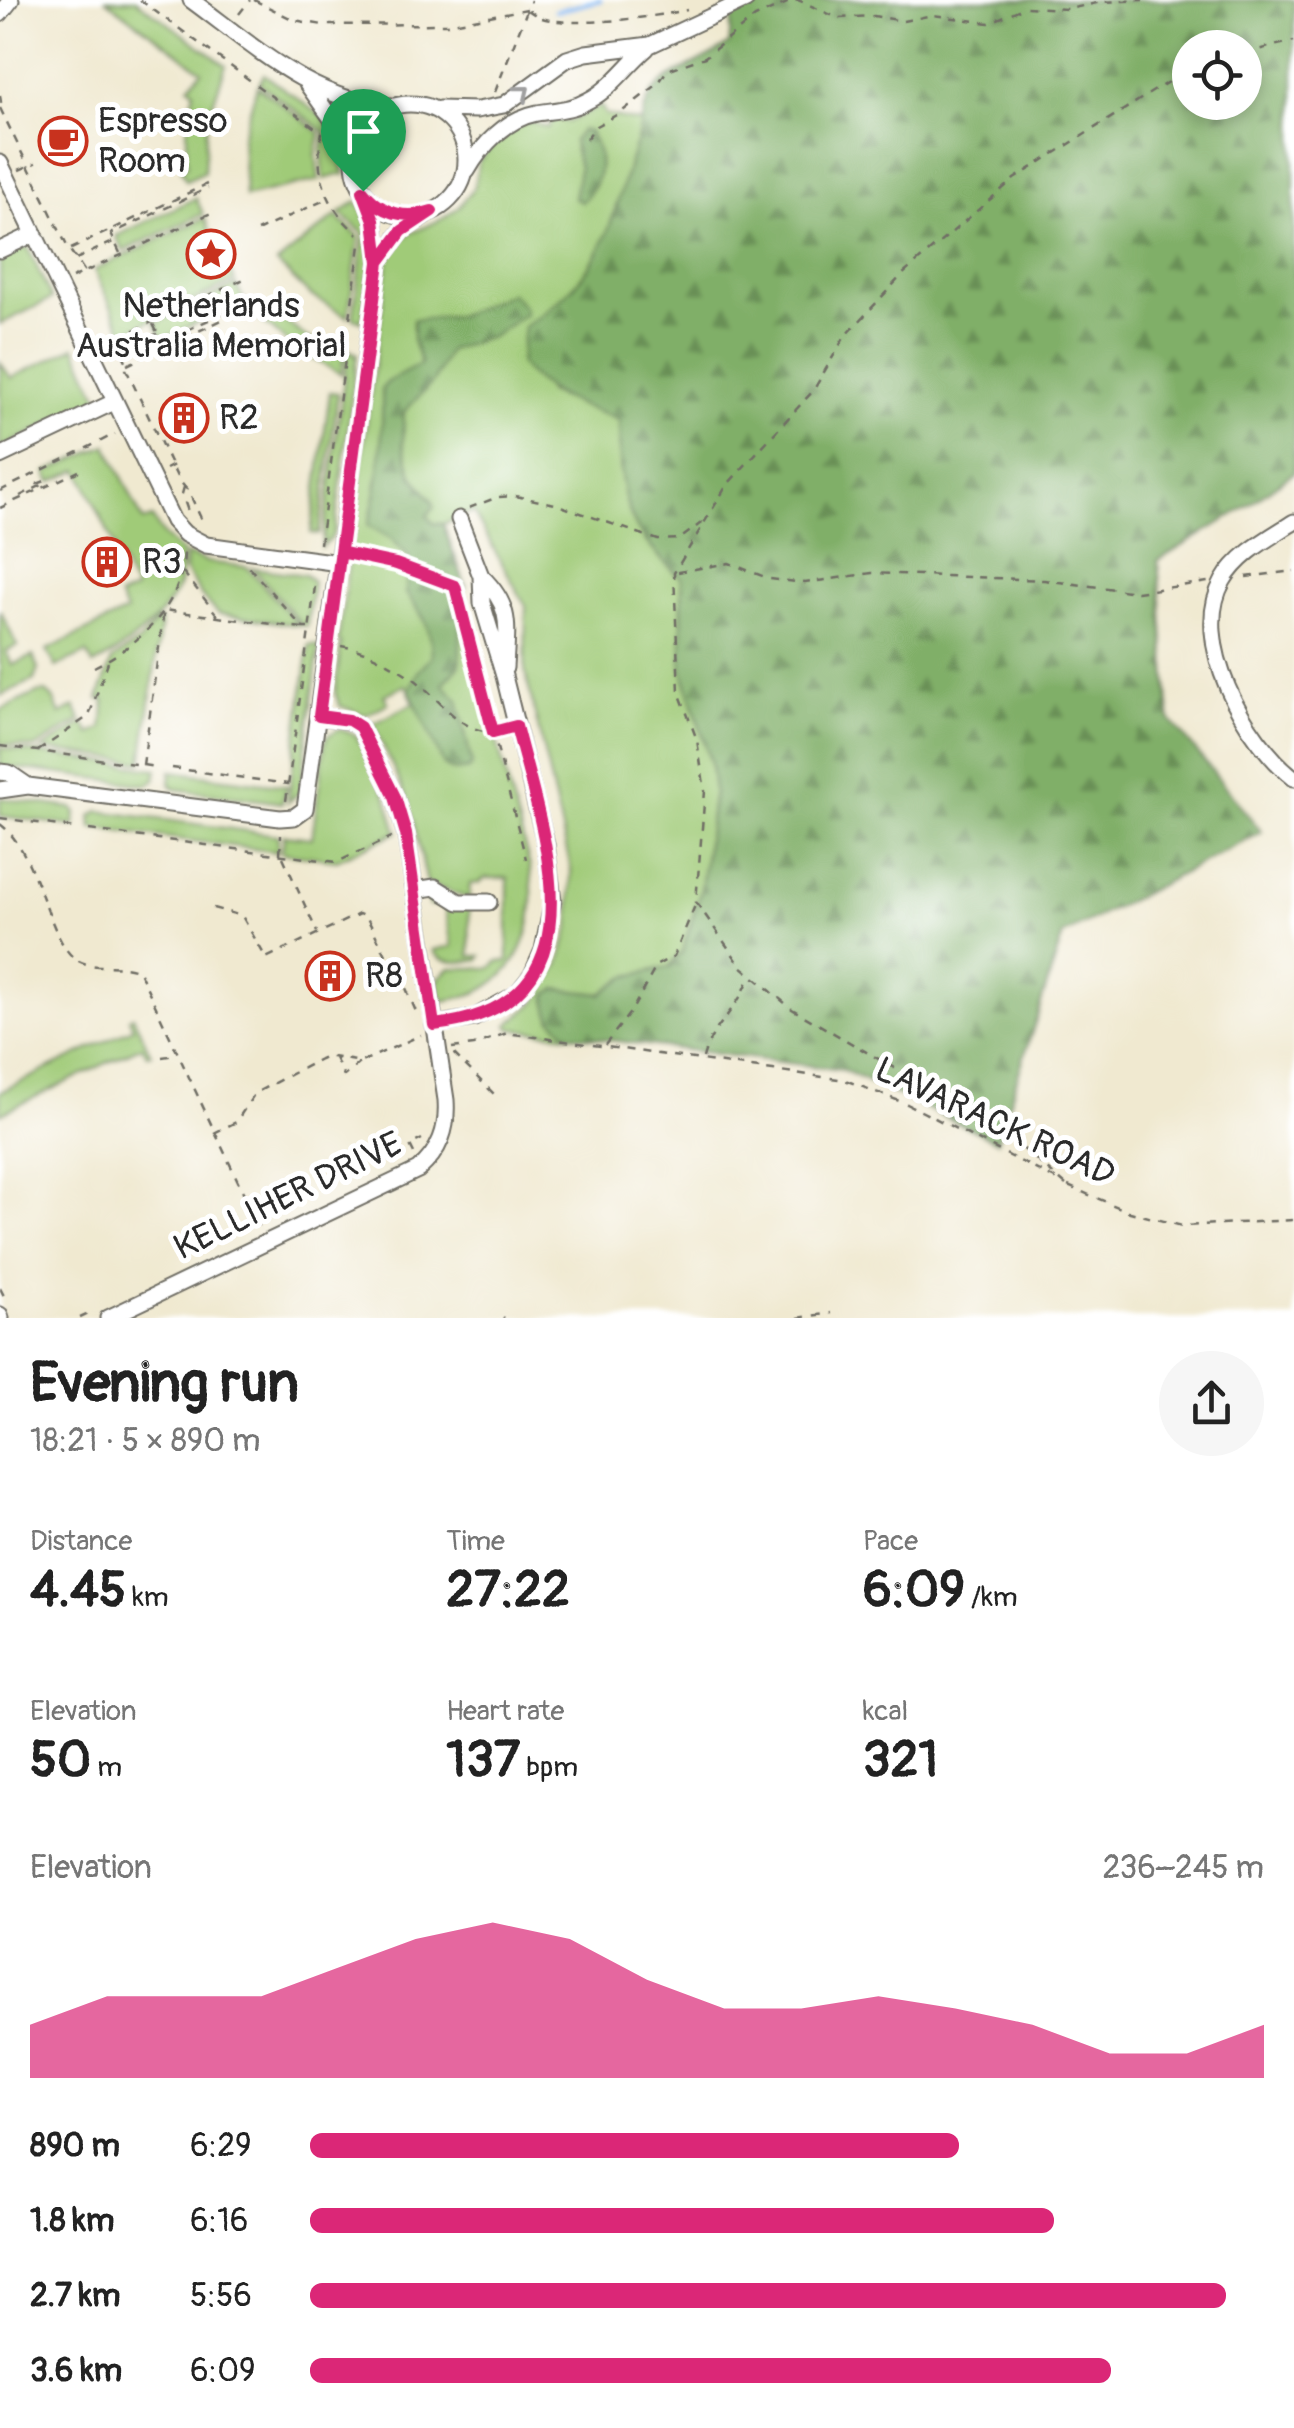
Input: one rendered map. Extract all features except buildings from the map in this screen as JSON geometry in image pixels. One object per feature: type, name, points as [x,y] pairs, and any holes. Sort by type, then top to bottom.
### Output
[{"type":"street","points":[[0,14],[10,0]]},
{"type":"street","points":[[191,0],[305,81],[349,100],[392,106],[409,104],[454,111],[487,109],[514,100],[567,59],[650,46]]},
{"type":"street","points":[[379,262],[402,231],[453,196],[479,152],[509,124],[528,115],[568,108],[591,99],[650,46],[746,0]]},
{"type":"street","points":[[305,81],[354,150]]},
{"type":"street","points":[[0,790],[28,786],[267,817],[298,815],[307,803],[379,262],[374,220],[356,176],[354,150],[370,120],[392,106]]},
{"type":"street","points":[[430,108],[448,118],[463,140],[464,176]]},
{"type":"street","points":[[0,163],[168,514],[185,534],[206,545],[340,558]]},
{"type":"street","points":[[363,191],[382,208],[398,214],[416,216],[432,211]]},
{"type":"street","points":[[0,250],[34,234]]},
{"type":"street","points":[[0,456],[114,402]]},
{"type":"street","points":[[429,1027],[474,1018],[512,999],[532,975],[548,934],[552,900],[551,871],[504,676],[506,610],[499,594],[481,576],[460,516]]},
{"type":"street","points":[[1294,522],[1241,558],[1223,580],[1212,622],[1229,691],[1253,733],[1279,766],[1294,778]]},
{"type":"street","name":"KELLIHER DRIVE","points":[[108,1318],[412,1172],[425,1163],[440,1143],[446,1122],[429,1027],[415,890],[401,814],[365,734],[349,720],[319,716]]},
{"type":"street","points":[[0,772],[9,773],[28,786]]},
{"type":"street","points":[[415,890],[434,888],[459,902],[489,902]]},
{"type":"path","points":[[140,0],[322,133],[320,170],[328,198],[340,216],[362,236],[350,318]]},
{"type":"path","points":[[251,0],[294,20],[323,25],[447,24],[527,9],[540,18],[568,20],[621,19],[688,10]]},
{"type":"path","points":[[487,109],[531,0]]},
{"type":"path","points":[[586,139],[598,124],[620,113],[658,84],[665,72],[705,57],[755,17],[798,0],[838,18],[874,16],[903,21],[933,15],[988,23],[1024,7],[1068,9],[1143,0]]},
{"type":"path","points":[[1262,49],[1294,41]]},
{"type":"path","points":[[604,1046],[632,1010],[658,965],[674,956],[696,902],[705,791],[697,740],[679,692],[674,573],[727,485],[813,391],[844,338],[902,274],[1014,179],[1172,79]]},
{"type":"path","points":[[0,95],[1,110],[69,250],[85,272]]},
{"type":"path","points":[[22,169],[36,163]]},
{"type":"path","points":[[69,250],[208,186],[111,234],[121,255]]},
{"type":"path","points":[[257,231],[328,198]]},
{"type":"path","points":[[71,279],[211,212]]},
{"type":"path","points":[[76,259],[114,241]]},
{"type":"path","points":[[102,345],[244,279]]},
{"type":"path","points":[[152,322],[162,342],[259,296]]},
{"type":"path","points":[[126,366],[264,300]]},
{"type":"path","points":[[121,351],[158,334]]},
{"type":"path","points":[[116,339],[160,441],[204,523],[204,532]]},
{"type":"path","points":[[320,550],[346,352]]},
{"type":"path","points":[[0,491],[116,434]]},
{"type":"path","points":[[153,444],[160,441]]},
{"type":"path","points":[[164,470],[178,463]]},
{"type":"path","points":[[44,470],[50,484]]},
{"type":"path","points":[[0,508],[79,470]]},
{"type":"path","points":[[20,498],[46,483],[45,480],[37,484],[33,475]]},
{"type":"path","points":[[14,484],[20,498]]},
{"type":"path","points":[[184,486],[182,494],[190,521]]},
{"type":"path","points":[[460,516],[498,498],[515,496],[554,504],[658,540],[680,539],[706,519]]},
{"type":"path","points":[[94,667],[137,641],[164,610],[179,590],[184,551]]},
{"type":"path","points":[[340,558],[396,564],[455,586],[526,859]]},
{"type":"path","points":[[674,573],[729,563],[770,578],[805,583],[872,573],[1044,580],[1138,592],[1294,570]]},
{"type":"path","points":[[248,566],[303,628]]},
{"type":"path","points":[[183,572],[219,617]]},
{"type":"path","points":[[285,802],[316,578]]},
{"type":"path","points":[[164,610],[310,628]]},
{"type":"path","points":[[143,765],[164,610]]},
{"type":"path","points":[[339,646],[364,651],[388,663],[416,681],[466,725],[493,732],[516,726]]},
{"type":"path","points":[[38,751],[88,716],[108,660]]},
{"type":"path","points":[[0,746],[157,767]]},
{"type":"path","points":[[172,768],[289,784]]},
{"type":"path","points":[[0,818],[75,828]]},
{"type":"path","points":[[0,824],[11,833],[27,858],[64,945],[76,960],[139,971],[262,1232]]},
{"type":"path","points":[[89,830],[337,862],[399,836]]},
{"type":"path","points":[[281,835],[281,855],[317,934]]},
{"type":"path","points":[[696,902],[741,966],[792,1009],[1000,1129],[1066,1185]]},
{"type":"path","points":[[213,908],[242,916],[266,958],[359,914],[367,918],[417,1014]]},
{"type":"path","points":[[702,1060],[714,1032],[745,994],[750,973]]},
{"type":"path","points":[[426,1046],[429,1027]]},
{"type":"path","name":"LAVARACK ROAD","points":[[494,1094],[450,1049],[507,1033],[845,1080],[907,1104],[1066,1185],[1130,1212],[1182,1226],[1294,1220]]},
{"type":"path","points":[[335,1058],[344,1076],[361,1062],[420,1036]]},
{"type":"path","points":[[162,1057],[178,1054]]},
{"type":"path","points":[[214,1134],[236,1122],[255,1093],[320,1059],[361,1062]]},
{"type":"path","points":[[416,1156],[410,1145],[429,1136]]},
{"type":"path","points":[[798,1318],[831,1313]]},
{"type":"green space","points":[[106,0],[136,0],[226,65],[207,121],[204,172],[186,180],[181,169],[187,166],[187,131],[194,90],[189,86],[202,71]]},
{"type":"green space","points":[[759,0],[1294,0],[1294,472],[1243,509],[1158,561],[1170,719],[1262,832],[1063,935],[997,1141],[843,1070],[570,1035],[549,1013],[547,994],[557,989],[601,994],[625,977],[669,967],[682,952],[701,890],[714,791],[711,763],[682,668],[682,578],[647,542],[628,509],[621,470],[619,420],[565,399],[530,375],[520,364],[524,327],[573,287],[601,247],[652,93],[667,79],[729,44],[732,15]]},
{"type":"green space","points":[[264,74],[327,120],[340,143],[344,174],[324,179],[325,132],[259,83]]},
{"type":"green space","points":[[257,86],[320,133],[316,155],[319,180],[245,197],[242,137]]},
{"type":"green space","points":[[601,106],[606,115],[643,123],[615,213],[593,261],[576,283],[524,327],[548,392],[620,420],[621,470],[628,508],[647,542],[682,578],[682,668],[711,763],[714,791],[701,890],[682,952],[669,967],[625,977],[601,994],[557,989],[551,1018],[570,1035],[511,1029],[508,1025],[536,1002],[559,965],[570,926],[571,869],[525,671],[526,606],[473,512],[443,524],[466,587],[457,590],[530,867],[532,892],[526,938],[517,957],[487,987],[440,1001],[438,979],[450,968],[491,968],[497,962],[508,961],[508,878],[485,878],[470,884],[469,899],[427,883],[409,802],[373,724],[414,703],[406,685],[384,695],[388,703],[366,715],[340,706],[335,693],[341,643],[338,642],[388,261],[403,237],[459,207],[474,187],[479,161],[503,134],[529,121],[548,128],[553,117],[568,122]]},
{"type":"green space","points":[[582,130],[589,132],[594,141],[599,168],[594,185],[582,202],[574,198],[579,169],[573,141]]},
{"type":"green space","points":[[196,198],[203,214],[123,251],[116,236]]},
{"type":"green space","points":[[357,201],[365,214],[371,243],[362,321],[353,318],[364,234],[340,213]]},
{"type":"green space","points":[[336,216],[359,237],[348,317],[310,295],[277,263]]},
{"type":"green space","points":[[205,218],[211,245],[205,255],[218,265],[223,258],[235,281],[124,333],[94,270]]},
{"type":"green space","points":[[27,246],[52,299],[0,324],[0,259]]},
{"type":"green space","points":[[236,285],[244,300],[163,339],[155,323]]},
{"type":"green space","points":[[511,293],[524,307],[525,314],[493,336],[449,350],[433,382],[404,412],[403,444],[412,475],[433,502],[427,516],[433,523],[443,524],[466,587],[457,590],[462,607],[459,666],[443,684],[458,700],[472,765],[454,771],[444,765],[409,690],[432,656],[425,622],[406,593],[408,556],[392,539],[368,525],[380,458],[382,388],[421,364],[413,340],[413,320],[458,316]]},
{"type":"green space","points":[[270,310],[306,337],[344,354],[341,374],[297,350],[256,316]]},
{"type":"green space","points":[[75,347],[100,400],[0,448],[0,362],[11,378]]},
{"type":"green space","points":[[348,350],[357,354],[335,529],[322,547]]},
{"type":"green space","points":[[330,392],[338,393],[319,534],[311,533]]},
{"type":"green space","points":[[107,445],[143,521],[152,518],[182,552],[180,580],[155,620],[118,651],[93,665],[87,653],[56,667],[47,650],[126,612],[119,597],[135,590],[79,470],[51,482],[46,472]]},
{"type":"green space","points":[[186,554],[207,562],[247,567],[298,625],[219,614],[202,597],[185,570]]},
{"type":"green space","points":[[253,568],[305,575],[313,581],[307,626],[302,625]]},
{"type":"green space","points":[[0,610],[17,646],[6,651],[12,665],[33,656],[38,669],[34,680],[0,696]]},
{"type":"green space","points":[[161,621],[142,762],[42,749],[84,723],[90,734],[102,729],[105,700],[98,699],[112,660],[140,641]]},
{"type":"green space","points":[[309,645],[319,646],[300,792],[288,802]]},
{"type":"green space","points":[[46,692],[60,714],[75,707],[81,720],[35,748],[0,744],[0,710]]},
{"type":"green space","points":[[339,729],[356,735],[386,795],[397,832],[337,860],[282,853],[284,835],[312,838],[325,743],[327,736]]},
{"type":"green space","points":[[0,748],[157,769],[155,780],[147,785],[0,766]]},
{"type":"green space","points":[[171,771],[287,786],[282,803],[175,789],[170,784]]},
{"type":"green space","points":[[0,798],[72,808],[76,813],[75,826],[0,816]]},
{"type":"green space","points":[[99,811],[278,835],[278,852],[92,828],[91,816]]},
{"type":"green space","points":[[430,892],[469,907],[470,956],[481,956],[479,960],[453,962],[436,955],[433,950],[452,946],[444,905],[429,906]]},
{"type":"green space","points":[[133,1016],[151,1054],[147,1055],[142,1046],[0,1114],[0,1092],[133,1028],[129,1018]]},
{"type":"waterway","points":[[556,11],[600,0]]},
{"type":"place","name":"Espresso Room","points":[[63,141]]},
{"type":"place","name":"Netherlands Australia Memorial","points":[[211,254]]},
{"type":"place","name":"R2","points":[[184,418]]},
{"type":"place","name":"R3","points":[[107,562]]},
{"type":"place","name":"R8","points":[[330,976]]},
{"type":"route","points":[[363,191],[374,220],[379,262],[354,447],[339,563],[319,716],[349,720],[360,727],[395,797],[406,834],[434,1025],[482,1015],[512,999],[523,987],[548,934],[552,882],[516,726],[493,732],[455,586],[396,564],[376,559],[340,552],[379,262],[402,231],[432,211],[416,216],[398,214],[382,208],[363,191]]}]
